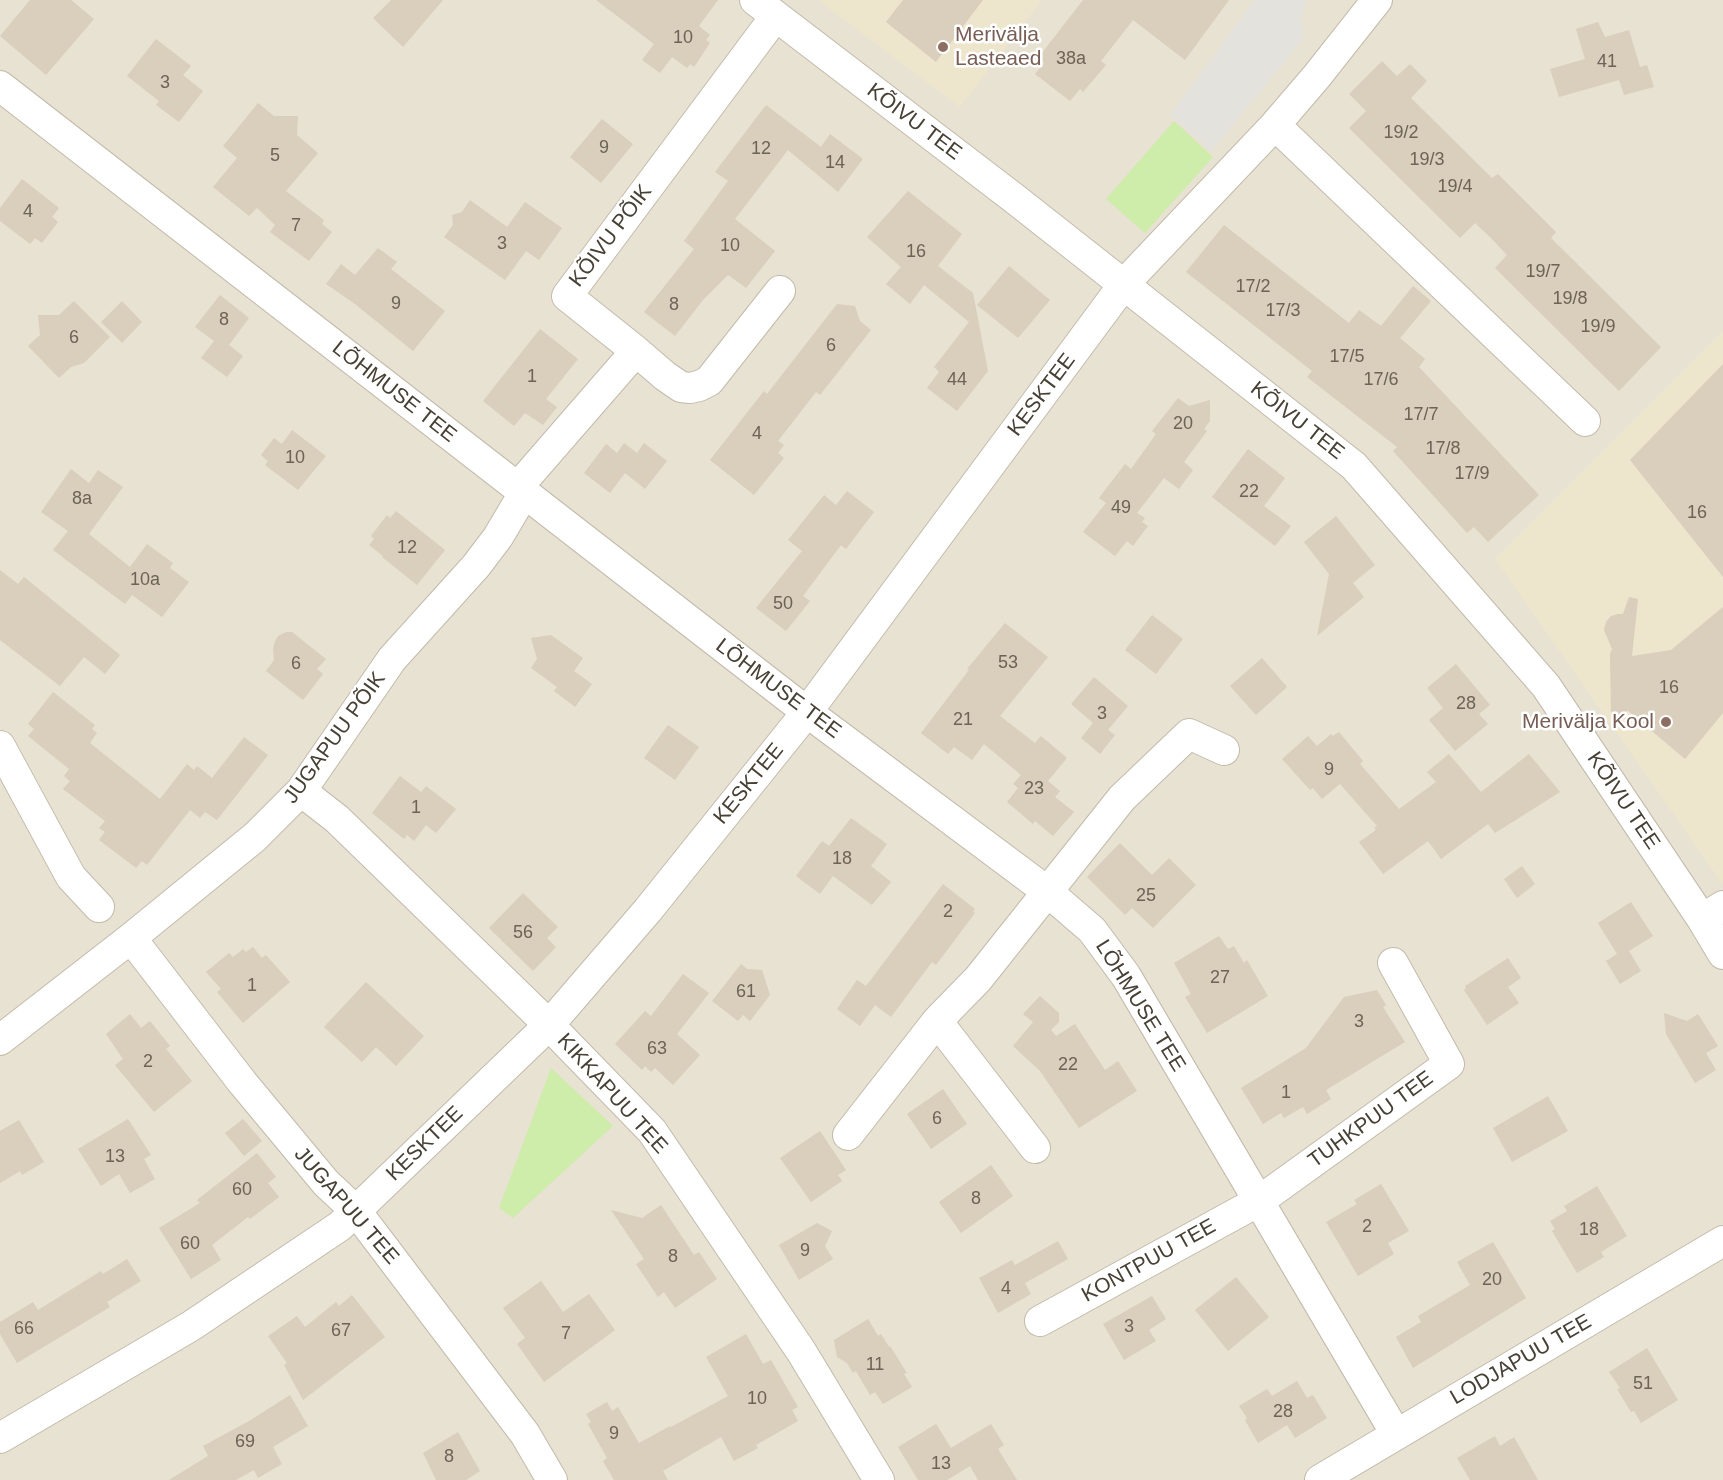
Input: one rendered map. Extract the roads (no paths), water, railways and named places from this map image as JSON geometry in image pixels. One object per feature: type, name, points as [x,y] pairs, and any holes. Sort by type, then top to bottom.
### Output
[{"type":"street","name":"KESKTEE","points":[[0,1438],[191,1326],[340,1226],[549,1025],[648,910],[807,712],[1124,284],[1275,125],[1377,0]]},
{"type":"street","name":"KÕIVU TEE","points":[[765,8],[1015,199],[1354,466],[1546,686],[1713,913],[1723,954]]},
{"type":"street","name":"KÕIVU PÕIK","points":[[636,351],[567,296],[765,8]]},
{"type":"street","name":"LÕHMUSE TEE","points":[[0,86],[807,712],[1048,892],[1092,930],[1126,975],[1396,1434]]},
{"type":"street","points":[[1275,125],[1585,421]]},
{"type":"street","points":[[520,491],[636,351],[681,387],[699,386],[709,381],[780,291]]},
{"type":"street","name":"JUGAPUU PÕIK","points":[[0,1040],[255,837],[301,791],[392,659],[476,566],[498,537],[520,491]]},
{"type":"street","points":[[848,1135],[937,1021],[978,979],[1122,798],[1189,734],[1224,750]]},
{"type":"street","points":[[0,746],[71,877],[99,907]]},
{"type":"street","name":"KIKKAPUU TEE","points":[[301,791],[337,819],[549,1025],[652,1131],[801,1351],[879,1480]]},
{"type":"street","name":"JUGAPUU TEE","points":[[131,938],[242,1082],[326,1183],[356,1211],[525,1434],[544,1477]]},
{"type":"street","name":"TUHKPUU TEE","points":[[1259,1201],[1449,1064],[1392,963]]},
{"type":"street","points":[[937,1021],[1035,1148]]},
{"type":"street","name":"KONTPUU TEE","points":[[1040,1321],[1259,1201]]},
{"type":"street","name":"LODJAPUU TEE","points":[[1320,1480],[1723,1241]]},
{"type":"place","name":"Merivälja Lasteaed","points":[[943,47]]},
{"type":"place","name":"Merivälja Kool","points":[[1666,722]]}]
